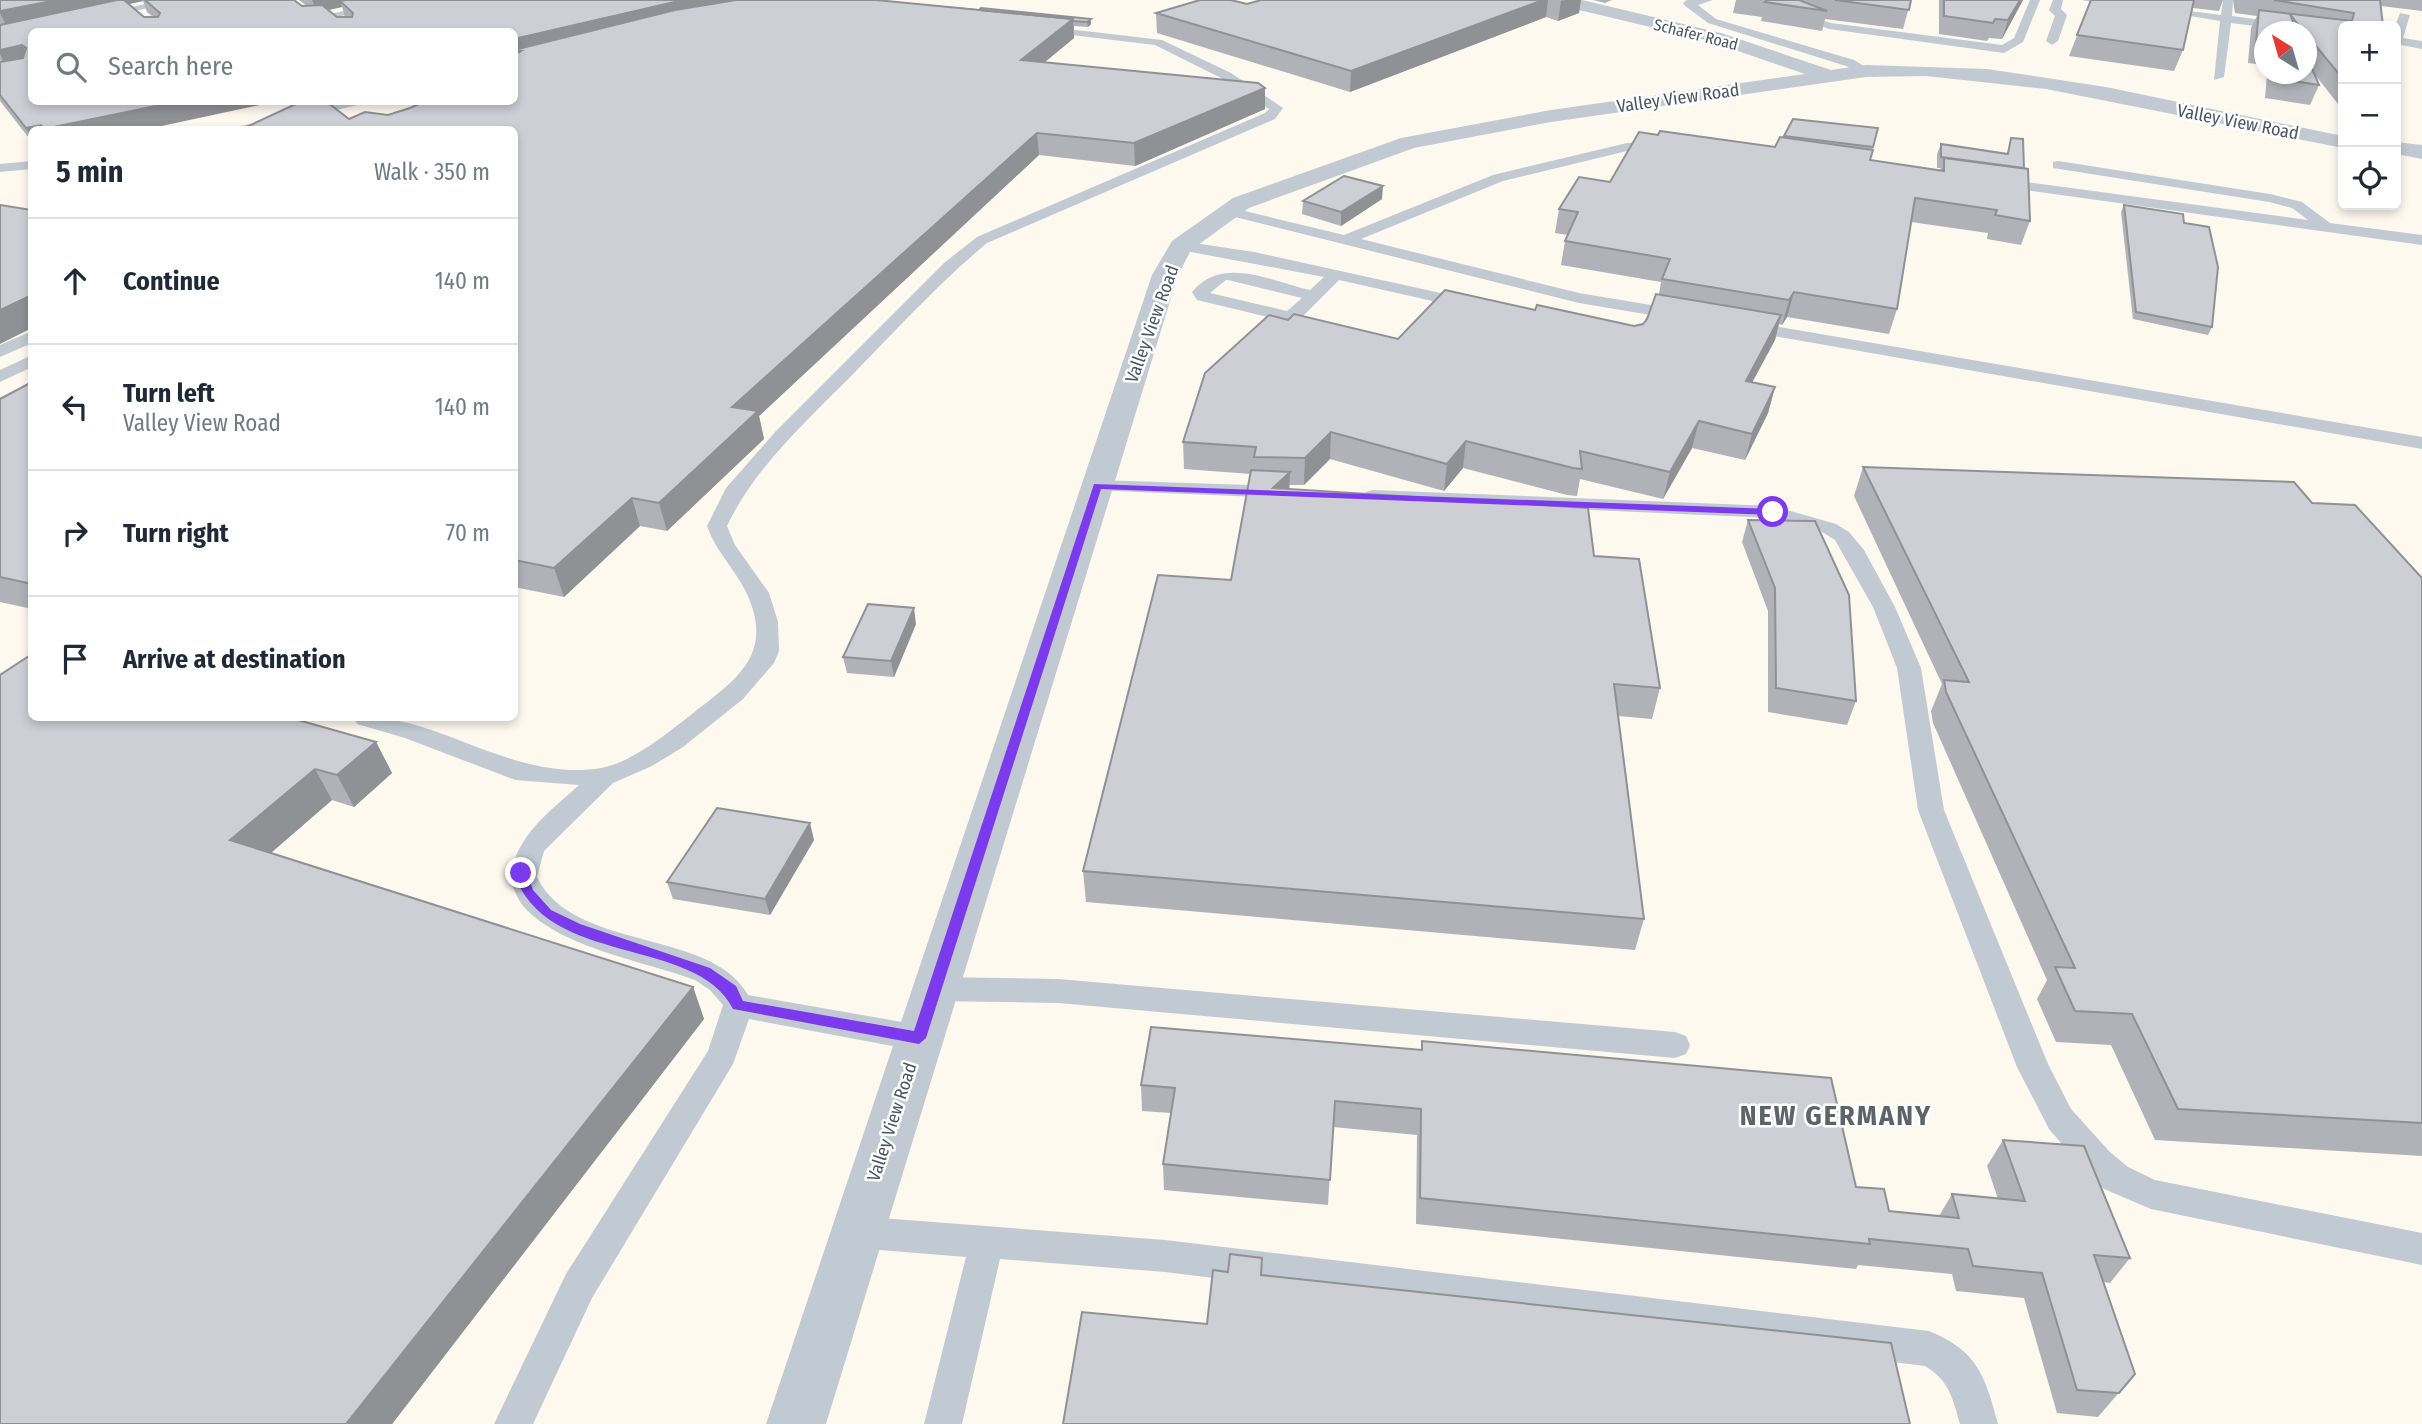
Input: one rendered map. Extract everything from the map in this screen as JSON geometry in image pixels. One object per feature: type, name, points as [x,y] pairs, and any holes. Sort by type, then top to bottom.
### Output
[{"type":"street","name":"Schafer Road","points":[[1560,0],[1726,41],[1829,75]]},
{"type":"street","name":"Valley View Road","points":[[796,1424],[855,1232],[1166,275],[1181,247],[1228,211],[1272,190],[1343,165],[1450,134],[1866,71],[1918,69],[1998,74],[2338,141]]},
{"type":"street","points":[[2401,149],[2422,152]]},
{"type":"lane","points":[[93,18],[138,13],[178,0]]},
{"type":"lane","points":[[314,19],[414,0]]},
{"type":"lane","points":[[1708,0],[1688,3],[1712,21],[1850,63],[1866,71]]},
{"type":"lane","points":[[1784,3],[1791,12],[1813,23],[1996,49],[2013,46],[2019,40],[2035,0]]},
{"type":"lane","points":[[2052,41],[2060,15],[2054,10],[2058,0]]},
{"type":"lane","points":[[2087,0],[2137,7]]},
{"type":"lane","points":[[2218,77],[2228,0]]},
{"type":"lane","points":[[2150,8],[2338,33]]},
{"type":"lane","points":[[331,15],[342,23]]},
{"type":"lane","points":[[2401,25],[2404,15]]},
{"type":"lane","points":[[513,1424],[579,1286],[722,1055],[738,1005],[731,989],[705,972],[576,928],[547,914],[527,892],[521,873],[529,851],[604,777],[643,760],[674,741],[734,693],[762,663],[769,642],[767,622],[758,593],[720,536],[717,526],[724,506],[783,435],[950,265],[997,231],[1200,149],[1270,116],[1277,108],[1227,76],[1158,42],[1020,26]]},
{"type":"lane","points":[[2401,42],[2420,48]]},
{"type":"lane","points":[[248,126],[350,105]]},
{"type":"lane","points":[[1346,240],[1498,178],[1627,147],[1675,146]]},
{"type":"lane","points":[[2058,164],[2270,198],[2310,212],[2327,227]]},
{"type":"lane","points":[[0,168],[28,165]]},
{"type":"lane","points":[[1975,179],[2422,240]]},
{"type":"lane","points":[[1228,211],[1578,298],[1705,319]]},
{"type":"lane","points":[[1400,217],[1396,234],[1412,249],[1438,263]]},
{"type":"lane","points":[[1181,247],[1236,254],[1489,309]]},
{"type":"lane","points":[[1314,296],[1228,275],[1220,277],[1200,292],[1203,296],[1289,317],[1314,296],[1335,275]]},
{"type":"lane","points":[[1732,324],[2422,443]]},
{"type":"lane","points":[[0,352],[28,338]]},
{"type":"lane","points":[[0,377],[28,362]]},
{"type":"lane","points":[[1097,486],[1301,493]]},
{"type":"lane","points":[[1355,495],[1773,512],[1818,524],[1842,536],[1884,607],[1909,668],[1931,810],[2033,1067],[2072,1134],[2116,1178],[2151,1194],[2422,1249]]},
{"type":"lane","points":[[376,721],[414,732],[515,771],[545,776],[604,777]]},
{"type":"lane","points":[[935,989],[1058,991],[1675,1045]]},
{"type":"lane","points":[[738,1005],[919,1038]]},
{"type":"lane","points":[[855,1232],[1165,1256],[1929,1349],[1953,1360],[1961,1372],[1979,1424]]},
{"type":"lane","points":[[943,1424],[987,1243]]},
{"type":"shaded area","points":[[0,0],[2422,0],[2422,1424],[0,1424]]},
{"type":"building","points":[[0,0],[57,0],[0,11]]},
{"type":"building","points":[[117,0],[124,0],[144,17],[158,17],[160,13],[145,0],[294,0],[302,6],[322,5],[337,17],[352,17],[353,13],[340,1],[683,0],[518,38],[518,28],[28,28],[28,105],[160,105],[59,126],[26,128],[0,95],[0,62],[23,58],[26,48],[22,45],[0,50],[0,25]]},
{"type":"building","points":[[736,0],[876,0],[1073,19],[1021,60],[1258,83],[1265,88],[1134,143],[1037,133],[732,407],[758,411],[659,503],[632,498],[554,568],[518,561],[518,126],[249,126],[294,105],[331,105],[349,119],[365,112],[388,115],[416,105],[518,105],[518,53],[521,51],[518,49],[675,10]]},
{"type":"building","points":[[1200,0],[1231,0],[1247,4],[1261,0],[1543,0],[1351,71],[1156,13]]},
{"type":"building","points":[[1799,0],[1827,11],[1765,2]]},
{"type":"building","points":[[1835,0],[1911,0],[1909,10]]},
{"type":"building","points":[[1944,0],[2020,0],[2008,20],[1995,19],[1993,23],[1944,16]]},
{"type":"building","points":[[2091,0],[2194,0],[2183,50],[2077,35]]},
{"type":"building","points":[[2274,0],[2380,0],[2382,21],[2352,21],[2354,13]]},
{"type":"building","points":[[981,8],[1091,19],[1087,22],[1073,21],[979,10]]},
{"type":"building","points":[[2259,10],[2352,21],[2338,21],[2338,73],[2317,47],[2317,21],[2295,21],[2290,14],[2293,21],[2258,21]]},
{"type":"building","points":[[1793,119],[1878,128],[1873,147],[1784,136]]},
{"type":"building","points":[[1660,131],[1775,147],[1780,137],[1873,150],[1870,160],[1944,171],[1944,158],[2028,169],[2030,221],[1995,215],[1997,210],[1915,198],[1897,309],[1794,292],[1789,300],[1662,279],[1670,259],[1565,241],[1578,212],[1559,209],[1579,177],[1610,182],[1639,132],[1658,135]]},
{"type":"building","points":[[2011,138],[2023,139],[2024,168],[1941,157],[1941,144],[2008,154]]},
{"type":"building","points":[[1344,176],[1383,186],[1341,212],[1303,201]]},
{"type":"building","points":[[0,205],[28,209],[28,297],[0,310]]},
{"type":"building","points":[[2124,205],[2183,214],[2184,223],[2209,227],[2218,267],[2212,327],[2136,312]]},
{"type":"building","points":[[1445,290],[1535,310],[1537,305],[1634,326],[1643,324],[1647,319],[1656,294],[1781,315],[1746,381],[1775,387],[1752,434],[1699,421],[1670,472],[1580,451],[1582,469],[1573,468],[1466,441],[1447,464],[1331,432],[1305,458],[1254,457],[1256,447],[1183,442],[1205,373],[1269,315],[1288,320],[1294,314],[1398,339]]},
{"type":"building","points":[[28,384],[28,583],[0,577],[0,399]]},
{"type":"building","points":[[1863,467],[2294,482],[2312,503],[2355,505],[2422,578],[2422,1123],[2178,1109],[2132,1014],[2075,1011],[2055,967],[2075,968],[1946,692],[1944,680],[1969,682]]},
{"type":"building","points":[[1251,470],[1290,472],[1273,488],[1588,508],[1594,556],[1639,559],[1660,688],[1614,684],[1644,919],[1083,871],[1158,575],[1231,580]]},
{"type":"building","points":[[1748,520],[1815,521],[1849,595],[1856,701],[1776,688],[1775,588]]},
{"type":"building","points":[[868,604],[914,608],[891,661],[843,657]]},
{"type":"building","points":[[28,657],[28,721],[302,721],[376,742],[337,775],[315,769],[230,840],[693,987],[346,1424],[0,1424],[0,675]]},
{"type":"building","points":[[717,808],[810,823],[765,899],[667,882]]},
{"type":"building","points":[[1151,1027],[1422,1050],[1422,1041],[1831,1078],[1856,1187],[1884,1189],[1889,1211],[1959,1218],[1952,1194],[2025,1201],[2003,1140],[2084,1146],[2130,1258],[2094,1255],[2135,1374],[2119,1393],[2077,1390],[2042,1273],[1973,1266],[1968,1249],[1869,1239],[1870,1244],[1420,1198],[1421,1109],[1335,1101],[1330,1180],[1163,1164],[1175,1088],[1141,1085]]},
{"type":"building","points":[[1230,1254],[1262,1258],[1261,1275],[1891,1343],[1910,1424],[1063,1424],[1082,1312],[1207,1324],[1213,1270],[1228,1272]]},
{"type":"district","name":"NEW GERMANY","points":[[1836,1115]]},
{"type":"route","points":[[521,873],[527,892],[547,914],[576,928],[705,972],[731,989],[738,1005],[919,1038],[1097,486],[1773,512]]}]
